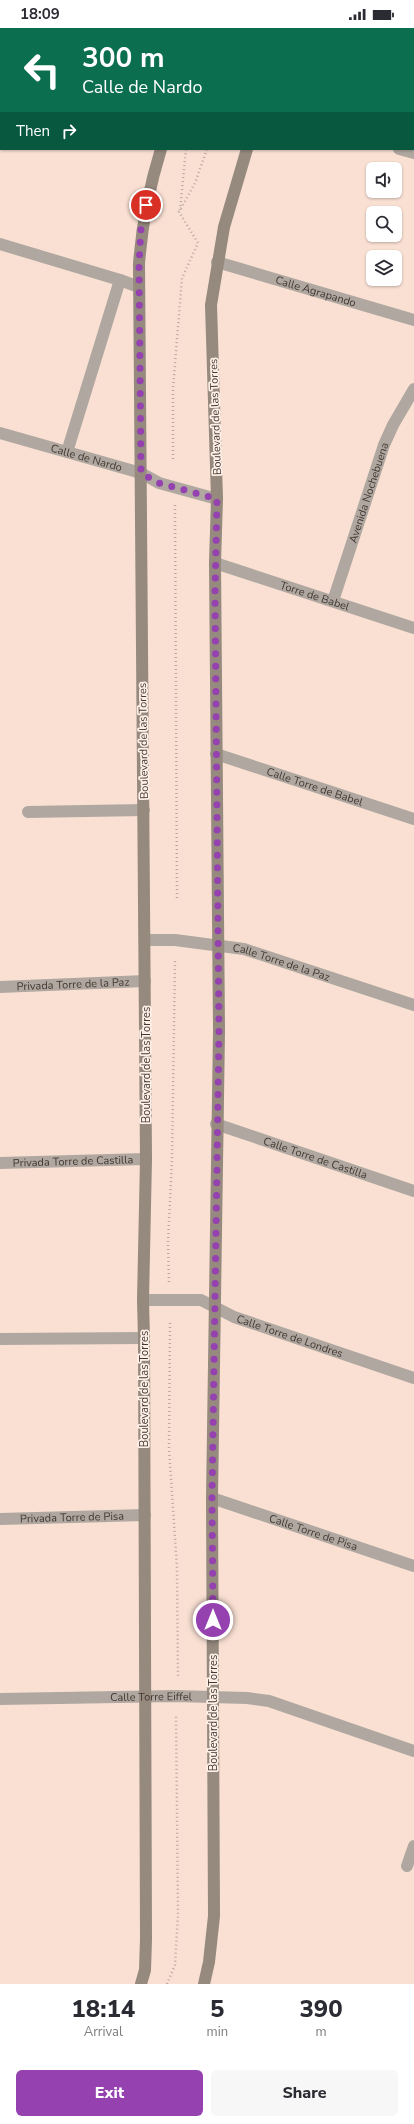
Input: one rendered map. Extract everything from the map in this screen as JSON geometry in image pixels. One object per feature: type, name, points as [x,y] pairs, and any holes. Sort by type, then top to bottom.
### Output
[{"type":"street","name":"Boulevard de las Torres","points":[[141,1984],[145,1970],[146,1939],[144,1338],[142,1300],[146,1159],[139,287],[141,229],[148,192],[162,150]]},
{"type":"street","name":"Boulevard de las Torres","points":[[204,1984],[209,1962],[214,1916],[212,1498],[216,1124],[219,1031],[217,945],[215,563],[217,499],[212,305],[217,262],[224,227],[247,150]]},
{"type":"street","points":[[403,150],[414,153]]},
{"type":"street","points":[[0,244],[139,287]]},
{"type":"street","name":"Calle Agrapando","points":[[217,262],[414,320]]},
{"type":"street","points":[[67,452],[120,280]]},
{"type":"street","name":"Avenida Nochebuena","points":[[333,601],[384,445],[393,425],[414,389]]},
{"type":"street","name":"Calle de Nardo","points":[[0,433],[141,473],[159,483],[217,499]]},
{"type":"street","name":"Torre de Babel","points":[[215,563],[414,628]]},
{"type":"street","name":"Calle Torre de Babel","points":[[216,754],[414,819]]},
{"type":"street","points":[[28,812],[144,810]]},
{"type":"street","name":"Calle Torre de la Paz","points":[[145,940],[175,940],[244,949],[414,1005]]},
{"type":"street","name":"Privada Torre de la Paz","points":[[0,988],[145,980]]},
{"type":"street","name":"Calle Torre de Castilla","points":[[216,1124],[414,1191]]},
{"type":"street","name":"Privada Torre de Castilla","points":[[0,1163],[146,1159]]},
{"type":"street","name":"Calle Torre de Londres","points":[[142,1300],[201,1300],[234,1317],[414,1378]]},
{"type":"street","points":[[0,1339],[144,1338]]},
{"type":"street","name":"Calle Torre de Pisa","points":[[212,1498],[414,1566]]},
{"type":"street","name":"Privada Torre de Pisa","points":[[0,1519],[145,1515]]},
{"type":"street","name":"Calle Torre Eiffel","points":[[0,1699],[214,1697],[269,1701],[414,1751]]},
{"type":"street","points":[[407,1866],[414,1846]]},
{"type":"path","points":[[173,459],[173,388],[182,278],[198,243],[180,212],[186,150]]},
{"type":"path","points":[[180,212],[195,183],[207,150]]},
{"type":"path","points":[[175,487],[177,901]]},
{"type":"path","points":[[170,1289],[168,1242],[172,1160],[175,940]]},
{"type":"path","points":[[170,1323],[169,1449],[177,1568],[178,1685]]},
{"type":"path","points":[[167,1984],[175,1965],[178,1914],[176,1710]]},
{"type":"route","points":[[146,205],[141,229],[139,264],[141,473],[159,483],[217,499],[215,595],[217,945],[219,1031],[216,1124],[212,1498],[213,1620]]}]
